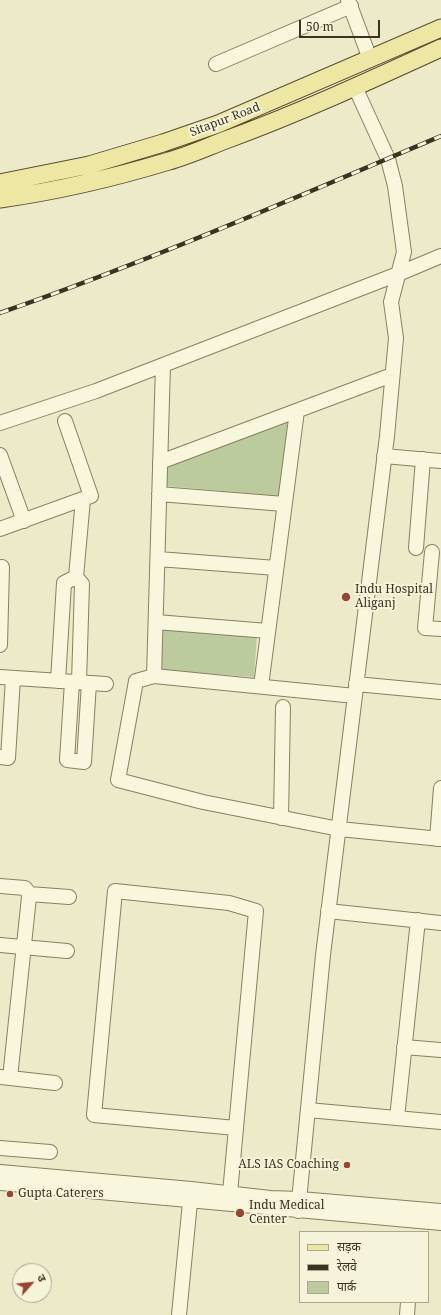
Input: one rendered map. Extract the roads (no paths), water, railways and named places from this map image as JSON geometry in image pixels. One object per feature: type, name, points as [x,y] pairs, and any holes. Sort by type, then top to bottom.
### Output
[{"type":"main road","name":"Sitapur Road","points":[[0,183],[89,165],[218,124],[441,28]]},
{"type":"main road","name":"Sitapur Road","points":[[0,199],[35,194],[98,181],[170,161],[254,130],[356,87],[441,48]]},
{"type":"street","points":[[216,64],[350,3],[370,59]]},
{"type":"street","points":[[299,1205],[328,911],[384,456],[396,338],[391,302],[404,252],[395,186],[388,159],[356,87]]},
{"type":"street","points":[[0,423],[96,391],[441,256]]},
{"type":"street","points":[[154,676],[163,365]]},
{"type":"street","points":[[160,462],[392,375]]},
{"type":"street","points":[[261,686],[297,411]]},
{"type":"street","points":[[0,530],[91,496],[65,421]]},
{"type":"street","points":[[0,455],[24,520]]},
{"type":"street","points":[[384,456],[441,461]]},
{"type":"street","points":[[416,548],[423,459]]},
{"type":"street","points":[[159,494],[284,504]]},
{"type":"street","points":[[80,682],[82,584],[76,577],[83,499]]},
{"type":"street","points":[[432,552],[436,576],[425,628],[441,629]]},
{"type":"street","points":[[158,559],[276,568]]},
{"type":"street","points":[[0,645],[2,567]]},
{"type":"street","points":[[58,681],[64,583],[76,577]]},
{"type":"street","points":[[156,622],[268,631]]},
{"type":"street","points":[[441,692],[261,686],[154,676],[136,681],[118,780],[203,802],[338,829],[439,839],[441,793]]},
{"type":"street","points":[[0,757],[8,758],[7,677],[106,684]]},
{"type":"street","points":[[281,818],[283,707]]},
{"type":"street","points":[[0,886],[25,888],[29,894],[24,947],[5,1078],[54,1083]]},
{"type":"street","points":[[230,1193],[236,1128],[256,911],[229,902],[115,891],[94,1115],[236,1128]]},
{"type":"street","points":[[29,894],[69,897]]},
{"type":"street","points":[[328,911],[441,923]]},
{"type":"street","points":[[397,1118],[418,920]]},
{"type":"street","points":[[0,945],[68,951]]},
{"type":"street","points":[[404,1047],[441,1050]]},
{"type":"street","points":[[308,1110],[441,1122]]},
{"type":"street","points":[[0,1148],[50,1152]]},
{"type":"street","points":[[0,1172],[191,1195],[230,1193],[270,1198],[299,1205]]},
{"type":"street","points":[[0,1182],[191,1195],[299,1205],[441,1223]]},
{"type":"street","points":[[179,1315],[191,1195]]},
{"type":"street","points":[[414,1220],[441,1211]]},
{"type":"street","points":[[407,1315],[408,1303]]},
{"type":"railway","points":[[0,313],[111,272],[277,206],[441,136]]},
{"type":"place","name":"Indu Hospital Aliganj","points":[[346,597]]},
{"type":"place","name":"ALS IAS Coaching","points":[[347,1165]]},
{"type":"place","name":"Gupta Caterers","points":[[10,1194]]},
{"type":"place","name":"Indu Medical Center","points":[[240,1213]]}]
